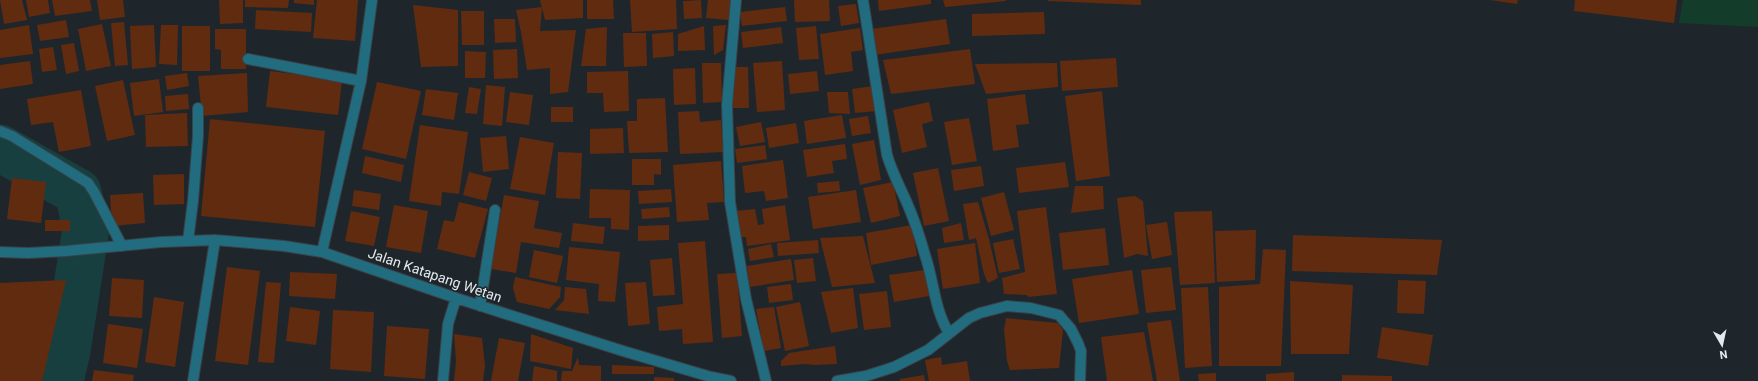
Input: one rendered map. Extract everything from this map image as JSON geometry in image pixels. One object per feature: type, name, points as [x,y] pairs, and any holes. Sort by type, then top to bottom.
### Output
[{"type":"street","points":[[322,252],[361,81],[372,0]]},
{"type":"street","points":[[736,0],[727,105],[730,202],[746,299],[766,381]]},
{"type":"street","points":[[862,0],[887,155],[891,168],[908,204],[928,262],[941,320],[949,333]]},
{"type":"street","points":[[248,59],[361,81]]},
{"type":"street","points":[[188,241],[198,136],[198,108]]},
{"type":"street","points":[[0,131],[12,136],[88,184],[94,192],[122,246]]},
{"type":"street","points":[[480,306],[495,210]]},
{"type":"street","points":[[193,381],[215,240]]},
{"type":"street","name":"Jalan Katapang Wetan","points":[[0,252],[28,253],[66,251],[215,240],[284,246],[322,252],[480,306],[630,353],[711,377],[732,381]]},
{"type":"street","points":[[443,381],[448,324],[456,298]]},
{"type":"street","points":[[837,381],[879,377],[894,367],[928,350],[969,318],[980,313],[1007,306],[1031,308],[1059,315],[1071,329],[1081,351],[1080,381]]},
{"type":"green space","points":[[1683,0],[1758,0],[1758,27],[1679,23]]},
{"type":"building","points":[[0,0],[22,0],[27,20],[4,24]]},
{"type":"building","points":[[26,0],[48,0],[50,13],[29,17]]},
{"type":"building","points":[[52,0],[90,0],[92,11],[55,16]]},
{"type":"building","points":[[97,0],[123,0],[125,17],[100,20]]},
{"type":"building","points":[[219,0],[243,0],[243,23],[220,24]]},
{"type":"building","points":[[245,0],[289,0],[288,8],[245,7]]},
{"type":"building","points":[[294,0],[314,0],[314,5],[294,3]]},
{"type":"building","points":[[317,0],[358,0],[355,41],[313,38]]},
{"type":"building","points":[[540,0],[583,0],[583,18],[545,20]]},
{"type":"building","points":[[587,0],[613,0],[614,19],[587,19]]},
{"type":"building","points":[[630,0],[676,0],[677,29],[632,32]]},
{"type":"building","points":[[701,0],[702,18],[684,19],[683,1]]},
{"type":"building","points":[[708,0],[731,0],[729,20],[706,18]]},
{"type":"building","points":[[794,0],[829,0],[830,21],[795,22]]},
{"type":"building","points":[[878,0],[931,0],[931,4],[879,11]]},
{"type":"building","points":[[943,0],[1006,0],[1006,1],[945,7]]},
{"type":"building","points":[[1141,0],[1141,5],[1048,1]]},
{"type":"building","points":[[1490,0],[1518,0],[1517,4]]},
{"type":"building","points":[[1575,0],[1677,0],[1674,23],[1574,11]]},
{"type":"building","points":[[856,4],[859,23],[841,26],[838,6]]},
{"type":"building","points":[[413,5],[458,10],[458,66],[421,67]]},
{"type":"building","points":[[542,7],[540,31],[576,30],[568,92],[550,94],[550,68],[527,70],[516,10]]},
{"type":"building","points":[[785,7],[787,21],[742,26],[740,12]]},
{"type":"building","points":[[256,10],[312,13],[311,32],[255,29]]},
{"type":"building","points":[[461,11],[484,11],[484,45],[462,45]]},
{"type":"building","points":[[1044,12],[1045,34],[972,36],[972,14]]},
{"type":"building","points":[[494,19],[515,19],[516,42],[495,43]]},
{"type":"building","points":[[946,19],[950,44],[874,55],[871,29]]},
{"type":"building","points":[[66,20],[69,37],[40,41],[37,25]]},
{"type":"building","points":[[124,22],[128,65],[115,66],[111,23]]},
{"type":"building","points":[[102,24],[111,66],[86,71],[78,29]]},
{"type":"building","points":[[29,25],[33,54],[0,58],[0,30]]},
{"type":"building","points":[[154,25],[156,67],[132,69],[130,26]]},
{"type":"building","points":[[161,25],[178,25],[177,65],[159,64]]},
{"type":"building","points":[[726,25],[723,50],[714,55],[713,26]]},
{"type":"building","points":[[182,26],[210,26],[210,71],[182,71]]},
{"type":"building","points":[[704,26],[705,50],[678,51],[678,34]]},
{"type":"building","points":[[816,26],[819,59],[799,60],[796,28]]},
{"type":"building","points":[[607,27],[606,66],[581,66],[586,29]]},
{"type":"building","points":[[781,27],[783,43],[743,48],[741,32]]},
{"type":"building","points":[[860,28],[863,50],[851,52],[853,71],[825,75],[820,34]]},
{"type":"building","points":[[215,29],[246,29],[246,69],[221,69],[221,50],[215,49]]},
{"type":"building","points":[[673,32],[674,56],[653,58],[652,34]]},
{"type":"building","points":[[623,33],[646,33],[647,66],[624,67]]},
{"type":"building","points":[[74,43],[79,71],[66,74],[61,45]]},
{"type":"building","points":[[53,47],[57,70],[42,72],[39,49]]},
{"type":"building","points":[[517,49],[518,78],[494,79],[493,50]]},
{"type":"building","points":[[970,49],[975,84],[891,94],[883,60]]},
{"type":"building","points":[[465,51],[486,52],[485,78],[465,78]]},
{"type":"building","points":[[1116,58],[1118,87],[1062,91],[1060,61]]},
{"type":"building","points":[[30,61],[33,84],[0,89],[0,65]]},
{"type":"building","points":[[782,61],[785,110],[757,112],[753,63]]},
{"type":"building","points":[[702,63],[721,63],[722,102],[703,103]]},
{"type":"building","points":[[1057,63],[1058,87],[986,94],[975,64]]},
{"type":"building","points":[[733,67],[748,67],[749,108],[733,108]]},
{"type":"building","points":[[695,68],[696,104],[674,105],[673,69]]},
{"type":"building","points":[[270,71],[342,80],[338,115],[266,107]]},
{"type":"building","points":[[628,71],[629,111],[604,112],[603,93],[587,93],[587,72]]},
{"type":"building","points":[[817,71],[819,91],[790,94],[788,74]]},
{"type":"building","points":[[187,73],[189,86],[167,90],[165,76]]},
{"type":"building","points":[[247,73],[248,112],[202,116],[198,76]]},
{"type":"building","points":[[159,79],[163,112],[134,116],[130,83]]},
{"type":"building","points":[[123,80],[135,135],[107,141],[95,86]]},
{"type":"building","points":[[377,82],[421,91],[406,159],[362,149]]},
{"type":"building","points":[[486,85],[505,87],[502,126],[483,124]]},
{"type":"building","points":[[873,86],[876,111],[855,113],[852,89]]},
{"type":"building","points":[[469,87],[481,89],[477,114],[465,113]]},
{"type":"building","points":[[426,89],[458,93],[454,120],[422,115]]},
{"type":"building","points":[[81,90],[91,146],[59,152],[53,122],[31,125],[27,99]]},
{"type":"building","points":[[1102,91],[1110,176],[1076,181],[1065,96]]},
{"type":"building","points":[[510,92],[533,95],[529,125],[506,122]]},
{"type":"building","points":[[827,92],[848,92],[850,114],[829,113]]},
{"type":"building","points":[[188,94],[189,109],[166,111],[165,96]]},
{"type":"building","points":[[1025,94],[1029,124],[1016,125],[1019,147],[993,151],[987,99]]},
{"type":"building","points":[[665,98],[668,152],[629,153],[627,121],[637,121],[637,99]]},
{"type":"building","points":[[929,102],[933,121],[922,124],[927,147],[902,153],[893,110]]},
{"type":"building","points":[[551,107],[573,107],[573,122],[551,122]]},
{"type":"building","points":[[699,111],[700,122],[721,120],[723,152],[680,154],[678,112]]},
{"type":"building","points":[[187,113],[188,146],[146,147],[145,115]]},
{"type":"building","points":[[842,115],[846,138],[807,144],[804,121]]},
{"type":"building","points":[[868,116],[871,133],[852,136],[849,119]]},
{"type":"building","points":[[969,118],[977,161],[952,165],[944,122]]},
{"type":"building","points":[[210,119],[325,131],[315,227],[201,216]]},
{"type":"building","points":[[761,122],[765,142],[740,146],[736,127]]},
{"type":"building","points":[[796,123],[799,143],[769,148],[766,128]]},
{"type":"building","points":[[420,125],[468,132],[459,194],[442,192],[441,206],[409,201]]},
{"type":"building","points":[[623,128],[624,153],[590,154],[590,129]]},
{"type":"building","points":[[506,136],[509,169],[483,172],[480,138]]},
{"type":"building","points":[[520,137],[554,143],[545,195],[510,189]]},
{"type":"building","points":[[874,140],[881,180],[860,185],[852,144]]},
{"type":"building","points":[[845,144],[847,159],[832,161],[834,173],[807,177],[803,150]]},
{"type":"building","points":[[765,145],[767,159],[737,163],[735,149]]},
{"type":"building","points":[[558,152],[582,153],[580,199],[556,198]]},
{"type":"building","points":[[365,156],[404,165],[401,182],[362,173]]},
{"type":"building","points":[[632,159],[661,159],[661,175],[654,174],[654,185],[632,185]]},
{"type":"building","points":[[783,160],[788,198],[766,201],[764,191],[745,193],[742,166]]},
{"type":"building","points":[[721,161],[724,202],[707,203],[709,220],[677,222],[673,165]]},
{"type":"building","points":[[1065,162],[1069,187],[1019,193],[1016,168]]},
{"type":"building","points":[[981,166],[984,186],[954,191],[951,170]]},
{"type":"building","points":[[938,168],[949,221],[924,226],[913,173]]},
{"type":"building","points":[[469,172],[492,178],[486,201],[463,195]]},
{"type":"building","points":[[184,174],[184,204],[154,205],[153,175]]},
{"type":"building","points":[[12,178],[46,182],[41,223],[7,219]]},
{"type":"building","points":[[839,181],[840,191],[818,193],[817,183]]},
{"type":"building","points":[[893,182],[900,216],[871,223],[863,188]]},
{"type":"building","points":[[1075,186],[1103,186],[1104,209],[1071,213]]},
{"type":"building","points":[[590,189],[630,190],[629,230],[611,229],[611,218],[589,218]]},
{"type":"building","points":[[671,189],[672,202],[639,204],[638,191]]},
{"type":"building","points":[[354,190],[381,194],[379,210],[352,206]]},
{"type":"building","points":[[856,190],[861,222],[813,229],[808,197]]},
{"type":"building","points":[[1004,192],[1014,230],[991,236],[981,198]]},
{"type":"building","points":[[143,193],[145,223],[112,226],[110,195]]},
{"type":"building","points":[[504,195],[539,201],[534,228],[562,233],[559,248],[521,242],[516,273],[491,269]]},
{"type":"building","points":[[1135,196],[1143,201],[1148,256],[1137,254],[1124,258],[1117,198]]},
{"type":"building","points":[[459,202],[488,209],[475,258],[437,249],[444,220],[454,222]]},
{"type":"building","points":[[978,202],[989,239],[998,278],[988,283],[984,274],[976,238],[969,240],[963,204]]},
{"type":"building","points":[[394,205],[428,211],[421,253],[386,247]]},
{"type":"building","points":[[785,205],[790,240],[747,246],[746,237],[740,237],[736,211],[755,209],[758,225],[764,224],[762,209]]},
{"type":"building","points":[[669,207],[670,217],[642,219],[641,209]]},
{"type":"building","points":[[1046,207],[1057,294],[1028,297],[1027,295],[1004,294],[1002,278],[1025,272],[1017,211]]},
{"type":"building","points":[[351,211],[380,217],[374,246],[345,241]]},
{"type":"building","points":[[1212,211],[1215,283],[1180,285],[1174,212]]},
{"type":"building","points":[[45,220],[70,220],[70,231],[45,231]]},
{"type":"building","points":[[1167,222],[1172,255],[1152,259],[1146,225]]},
{"type":"building","points":[[573,223],[605,227],[603,244],[571,241]]},
{"type":"building","points":[[961,223],[964,240],[944,243],[942,228]]},
{"type":"building","points":[[669,225],[669,240],[638,241],[638,226]]},
{"type":"building","points":[[912,225],[917,256],[871,265],[866,233]]},
{"type":"building","points":[[1105,228],[1109,265],[1063,270],[1059,233]]},
{"type":"building","points":[[1256,230],[1255,280],[1217,282],[1215,231]]},
{"type":"building","points":[[1293,235],[1442,240],[1437,275],[1292,271]]},
{"type":"building","points":[[863,236],[875,283],[832,287],[820,238]]},
{"type":"building","points":[[1013,239],[1020,269],[999,273],[993,243]]},
{"type":"building","points":[[818,240],[819,253],[778,256],[777,243]]},
{"type":"building","points":[[705,241],[713,342],[683,344],[682,329],[659,331],[657,307],[683,304],[678,243]]},
{"type":"building","points":[[975,243],[980,283],[943,289],[937,249]]},
{"type":"building","points":[[771,244],[774,257],[750,261],[748,249]]},
{"type":"building","points":[[569,247],[620,252],[615,302],[598,301],[599,284],[566,280]]},
{"type":"building","points":[[1263,249],[1286,250],[1281,366],[1219,366],[1219,287],[1260,284]]},
{"type":"building","points":[[534,250],[563,256],[557,283],[529,277]]},
{"type":"building","points":[[672,258],[675,295],[653,296],[650,260]]},
{"type":"building","points":[[813,258],[816,281],[797,283],[794,260]]},
{"type":"building","points":[[791,259],[794,280],[750,287],[747,266]]},
{"type":"building","points":[[227,267],[260,271],[248,365],[215,361]]},
{"type":"building","points":[[1171,267],[1176,310],[1146,313],[1141,270]]},
{"type":"building","points":[[925,270],[929,296],[894,302],[889,275]]},
{"type":"building","points":[[1132,270],[1139,314],[1079,323],[1072,279]]},
{"type":"building","points":[[290,272],[337,274],[335,299],[289,296]]},
{"type":"building","points":[[737,273],[742,336],[722,338],[717,274]]},
{"type":"building","points":[[515,277],[561,287],[560,297],[549,309],[517,302],[513,288]]},
{"type":"building","points":[[112,278],[144,280],[142,318],[109,316]]},
{"type":"building","points":[[66,280],[42,381],[0,381],[0,283]]},
{"type":"building","points":[[1398,280],[1426,281],[1424,314],[1397,313]]},
{"type":"building","points":[[1290,281],[1353,285],[1349,354],[1291,354]]},
{"type":"building","points":[[266,282],[281,283],[274,363],[258,362]]},
{"type":"building","points":[[646,282],[650,324],[628,326],[625,283]]},
{"type":"building","points":[[791,284],[793,300],[769,303],[767,287]]},
{"type":"building","points":[[565,287],[586,289],[589,314],[555,310],[564,300]]},
{"type":"building","points":[[1208,287],[1212,366],[1185,368],[1181,288]]},
{"type":"building","points":[[853,288],[858,328],[831,333],[821,292]]},
{"type":"building","points":[[887,291],[891,327],[864,330],[859,294]]},
{"type":"building","points":[[154,297],[184,302],[175,367],[145,362]]},
{"type":"building","points":[[800,302],[809,346],[785,351],[776,307]]},
{"type":"building","points":[[290,307],[320,311],[316,345],[286,341]]},
{"type":"building","points":[[774,307],[781,348],[764,351],[756,309]]},
{"type":"building","points":[[333,310],[374,312],[371,372],[330,369]]},
{"type":"building","points":[[1006,318],[1058,323],[1063,330],[1059,368],[1010,370],[1007,361],[1004,329]]},
{"type":"building","points":[[1171,320],[1180,381],[1157,381],[1147,323]]},
{"type":"building","points":[[108,324],[143,329],[137,368],[103,363]]},
{"type":"building","points":[[387,326],[429,329],[425,379],[384,376]]},
{"type":"building","points":[[1382,327],[1433,335],[1428,366],[1377,358]]},
{"type":"building","points":[[1144,332],[1153,381],[1107,381],[1101,337]]},
{"type":"building","points":[[454,334],[482,338],[485,366],[483,381],[454,381],[456,361]]},
{"type":"building","points":[[531,334],[573,348],[571,369],[530,361]]},
{"type":"building","points":[[499,338],[525,343],[518,381],[491,381]]},
{"type":"building","points":[[835,346],[837,364],[781,366],[781,361],[789,353]]},
{"type":"building","points":[[578,357],[579,365],[601,366],[601,381],[561,381],[562,371],[572,371]]},
{"type":"building","points":[[941,357],[942,365],[967,361],[970,381],[929,381],[925,360]]},
{"type":"building","points":[[612,365],[654,367],[654,374],[612,374]]},
{"type":"building","points":[[534,366],[557,371],[557,381],[532,381]]},
{"type":"building","points":[[94,370],[134,375],[133,381],[92,381]]},
{"type":"building","points":[[1294,372],[1294,381],[1266,381],[1266,374]]},
{"type":"building","points":[[1216,373],[1216,381],[1199,381],[1198,374]]},
{"type":"building","points":[[924,375],[925,381],[900,381],[900,379]]},
{"type":"building","points":[[1342,375],[1392,376],[1392,381],[1342,381]]},
{"type":"building","points":[[654,377],[674,378],[674,381],[654,381]]},
{"type":"waterway","points":[[0,148],[78,192],[86,228],[67,351],[60,381]]}]
